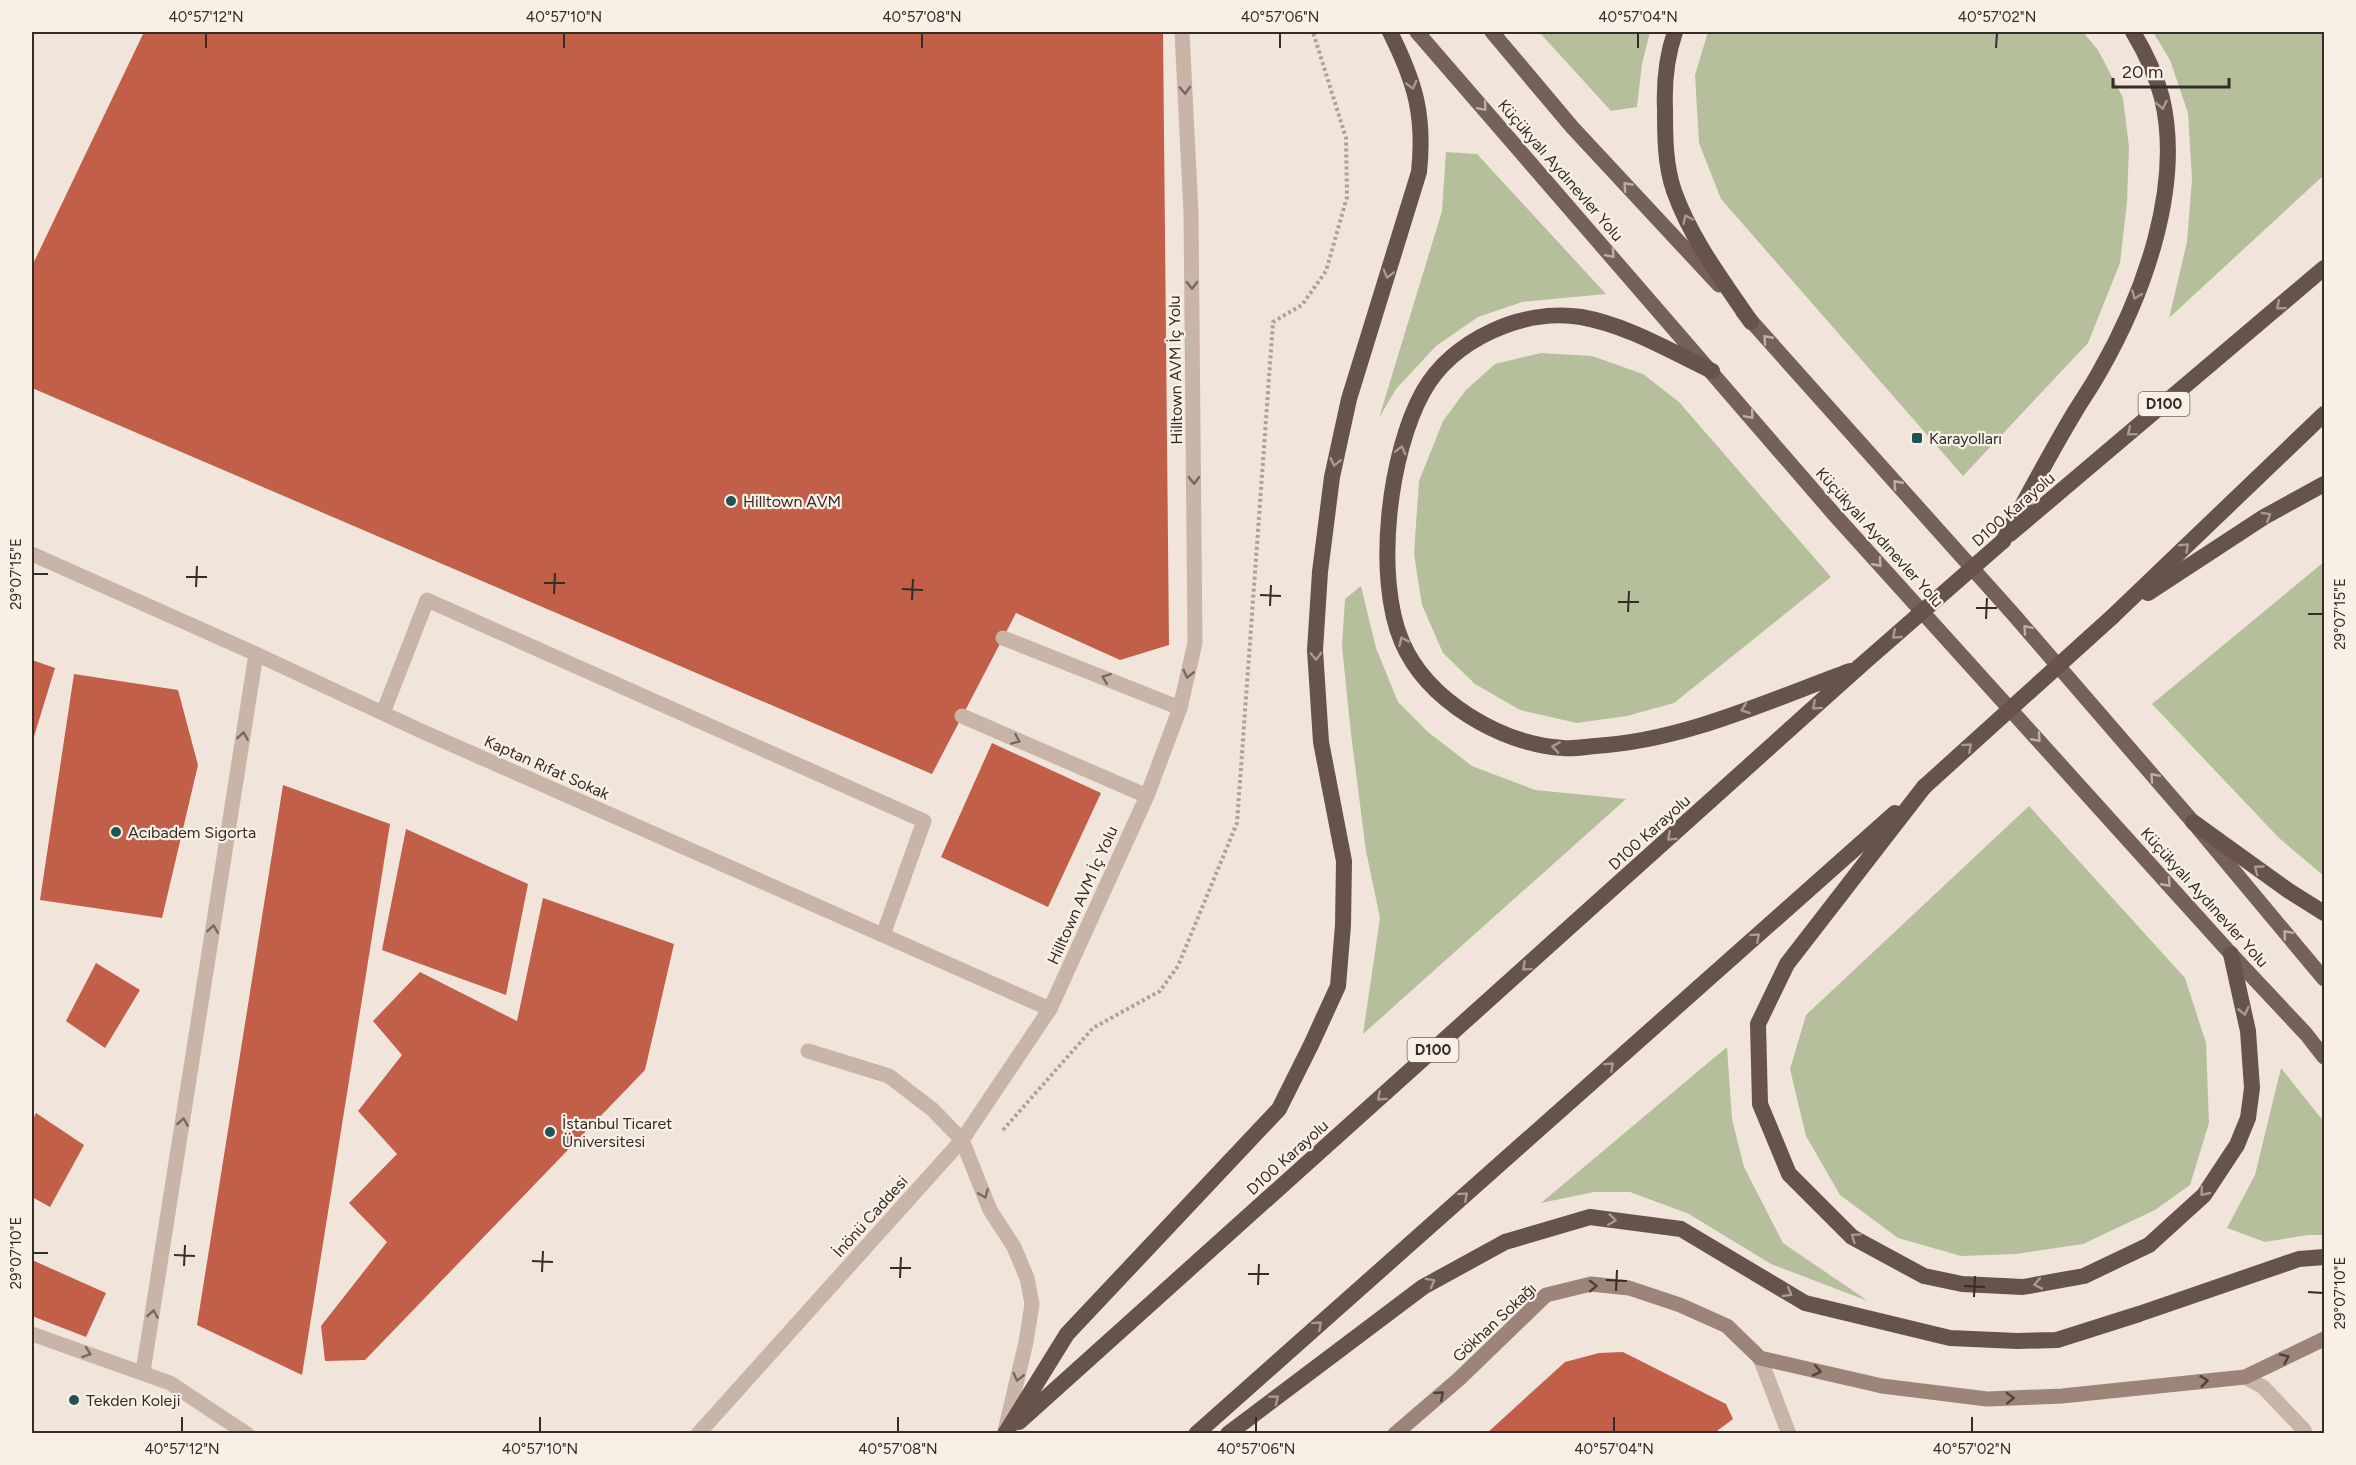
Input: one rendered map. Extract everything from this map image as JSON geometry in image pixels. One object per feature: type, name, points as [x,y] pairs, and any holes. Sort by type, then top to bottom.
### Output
[{"type":"highway","points":[[1005,1434],[1067,1334],[1279,1109],[1338,986],[1343,925],[1344,861],[1321,742],[1315,650],[1320,572],[1334,466],[1349,399],[1419,172],[1422,143],[1421,117],[1407,64],[1390,32]]},
{"type":"highway","points":[[1676,32],[1671,44],[1665,93],[1665,143],[1674,190],[1702,249],[1751,322]]},
{"type":"highway","points":[[2003,541],[2076,410],[2101,371],[2147,266],[2162,211],[2167,171],[2167,130],[2162,98],[2133,32]]},
{"type":"highway","name":"D100 Karayolu","points":[[1005,1434],[1860,667],[2003,541],[2325,268]]},
{"type":"highway","points":[[1712,371],[1629,331],[1581,317],[1540,316],[1492,330],[1452,355],[1423,392],[1401,447],[1391,507],[1387,554],[1392,608],[1402,643],[1424,678],[1469,718],[1508,737],[1562,748],[1623,745],[1704,724],[1860,667]]},
{"type":"highway","points":[[1196,1434],[1924,787],[2112,617],[2325,414]]},
{"type":"highway","points":[[2112,617],[2264,517],[2325,484]]},
{"type":"highway","points":[[1924,787],[1787,964],[1758,1024],[1760,1104],[1789,1174],[1852,1237],[1924,1276],[1962,1284],[2023,1287],[2084,1276],[2149,1245],[2204,1195],[2237,1145],[2248,1118],[2252,1088],[2248,1031],[2231,954]]},
{"type":"highway","points":[[2193,822],[2289,891],[2325,913]]},
{"type":"highway","points":[[1228,1434],[1423,1287],[1505,1242],[1590,1217],[1681,1229],[1805,1303],[1950,1338],[2057,1340],[2299,1259],[2325,1257]]},
{"type":"main road","name":"Küçükyalı Aydınevler Yolu","points":[[1417,32],[1833,513],[2325,1057]]},
{"type":"main road","points":[[1492,32],[1572,128],[1714,279],[2014,615],[2325,979]]},
{"type":"main road","name":"Gökhan Sokağı","points":[[1395,1434],[1459,1378],[1546,1295],[1591,1284],[1629,1288],[1680,1305],[1727,1326],[1760,1358]]},
{"type":"main road","points":[[1760,1358],[1882,1386],[1987,1399],[2062,1396],[2246,1377],[2325,1339]]},
{"type":"street","name":"Hilltown AVM İç Yolu","points":[[1050,1009],[1147,796],[1180,708],[1195,643],[1191,213],[1182,32]]},
{"type":"street","name":"Kaptan Rıfat Sokak","points":[[32,554],[382,713],[1050,1009]]},
{"type":"street","points":[[382,713],[427,600],[924,821],[883,935]]},
{"type":"street","points":[[1003,638],[1180,708]]},
{"type":"street","points":[[143,1372],[256,654]]},
{"type":"street","points":[[962,716],[1147,796]]},
{"type":"street","name":"İnönü Caddesi","points":[[698,1434],[962,1140],[1050,1009]]},
{"type":"street","points":[[808,1052],[889,1076],[933,1110],[962,1140],[990,1210],[1014,1247],[1027,1278],[1032,1304],[1026,1342],[1005,1434]]},
{"type":"street","points":[[32,1334],[170,1383],[247,1434]]},
{"type":"street","points":[[1760,1358],[1789,1434]]},
{"type":"street","points":[[2246,1377],[2263,1387],[2304,1430],[2305,1434]]},
{"type":"path","points":[[962,1140],[1006,1130],[1093,1028],[1160,991],[1178,966],[1237,823],[1273,322],[1302,305],[1326,271],[1347,197],[1346,138],[1313,32]]},
{"type":"green space","points":[[1539,32],[1650,32],[1642,64],[1637,107],[1611,111]]},
{"type":"green space","points":[[1708,32],[2083,32],[2098,50],[2123,98],[2129,147],[2127,202],[2120,263],[2088,343],[1963,476],[1721,199],[1699,143],[1695,75]]},
{"type":"green space","points":[[2153,32],[2324,32],[2324,175],[2169,318],[2187,242],[2192,179],[2188,113],[2170,60]]},
{"type":"green space","points":[[1446,152],[1477,154],[1606,294],[1522,302],[1478,317],[1436,346],[1396,389],[1379,418],[1442,211]]},
{"type":"green space","points":[[1541,353],[1592,356],[1643,374],[1679,402],[1831,577],[1674,703],[1627,716],[1577,723],[1520,710],[1475,684],[1443,653],[1422,605],[1414,554],[1419,481],[1443,421],[1466,390],[1495,364]]},
{"type":"green space","points":[[2324,562],[2324,876],[2279,838],[2152,704]]},
{"type":"green space","points":[[1361,586],[1376,648],[1398,702],[1428,732],[1472,766],[1535,790],[1626,799],[1363,1034],[1380,918],[1366,851],[1342,646],[1345,599]]},
{"type":"green space","points":[[2029,806],[2185,978],[2206,1043],[2209,1123],[2190,1185],[2155,1210],[2083,1244],[2016,1254],[1961,1256],[1898,1238],[1840,1195],[1806,1136],[1790,1069],[1806,1015]]},
{"type":"green space","points":[[1727,1047],[1732,1119],[1744,1167],[1783,1243],[1868,1301],[1771,1264],[1689,1214],[1630,1192],[1594,1192],[1541,1203]]},
{"type":"green space","points":[[2281,1068],[2324,1122],[2324,1235],[2308,1235],[2265,1242],[2227,1228],[2255,1175]]},
{"type":"building","name":"Hilltown AVM","points":[[144,32],[1163,32],[1169,645],[1120,660],[1016,613],[932,774],[32,388],[32,266]]},
{"type":"building","points":[[32,660],[55,668],[32,743]]},
{"type":"building","name":"Acıbadem Sigorta","points":[[74,674],[178,690],[198,765],[162,918],[40,900]]},
{"type":"building","points":[[992,743],[1101,793],[1048,907],[941,857]]},
{"type":"building","points":[[283,785],[390,824],[302,1375],[197,1325]]},
{"type":"building","points":[[406,829],[528,884],[506,995],[382,950]]},
{"type":"building","points":[[543,898],[674,944],[645,1070],[365,1360],[325,1361],[321,1326],[387,1242],[349,1203],[397,1154],[358,1111],[402,1055],[373,1021],[420,972],[517,1021]]},
{"type":"building","points":[[96,963],[140,990],[105,1048],[66,1021]]},
{"type":"building","points":[[36,1113],[84,1145],[50,1207],[32,1197],[32,1121]]},
{"type":"building","points":[[32,1260],[106,1293],[86,1337],[32,1316]]},
{"type":"building","points":[[1623,1352],[1726,1404],[1733,1419],[1713,1434],[1486,1434],[1565,1362],[1599,1353]]},
{"type":"place","name":"Karayolları","points":[[1917,438]]},
{"type":"place","name":"Hilltown AVM","points":[[731,501]]},
{"type":"place","name":"Acıbadem Sigorta","points":[[116,832]]},
{"type":"place","name":"İstanbul Ticaret Üniversitesi","points":[[550,1132]]},
{"type":"place","name":"Tekden Koleji","points":[[74,1400]]}]
